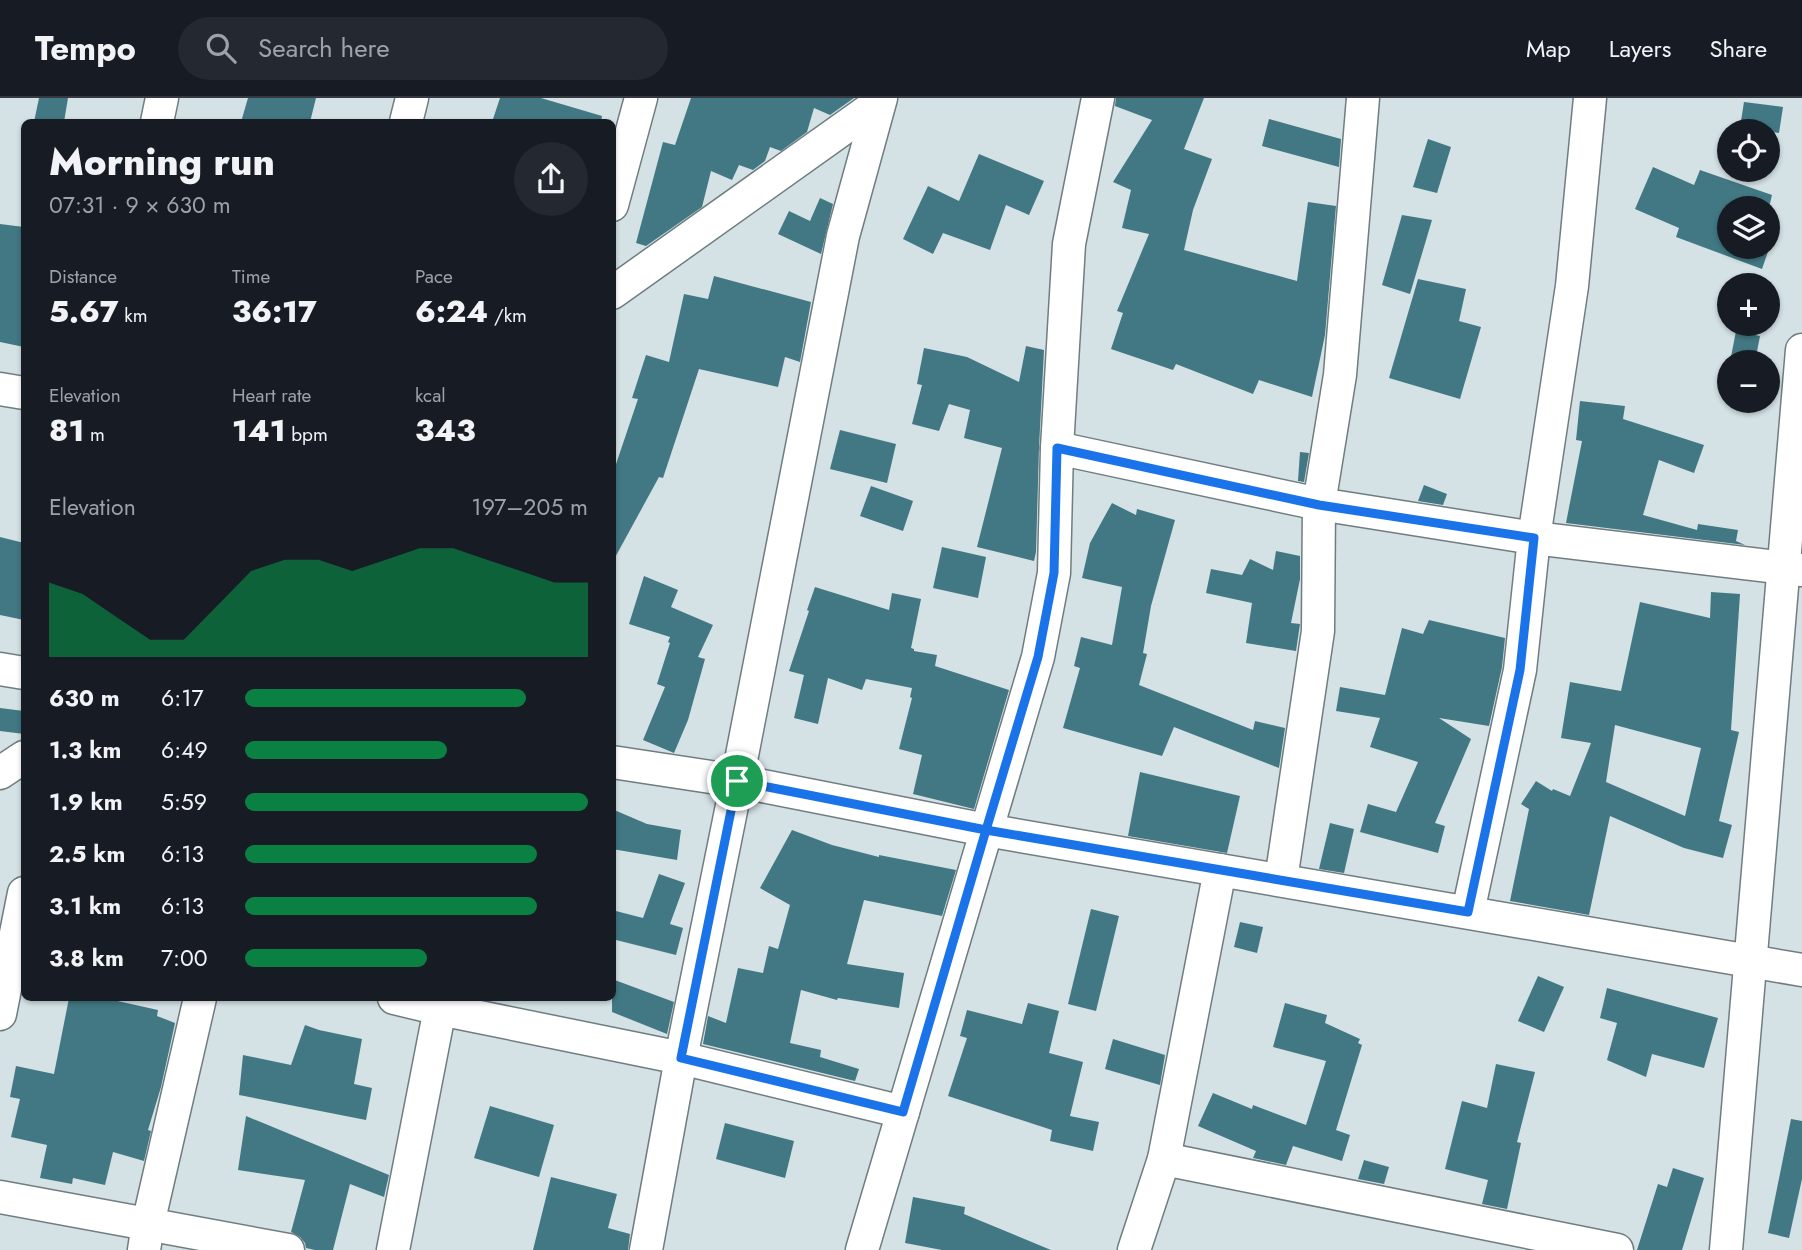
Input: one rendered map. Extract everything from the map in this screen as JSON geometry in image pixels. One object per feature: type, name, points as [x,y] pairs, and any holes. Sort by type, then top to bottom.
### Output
[{"type":"street","points":[[158,119],[162,98]]},
{"type":"street","points":[[407,119],[412,98]]},
{"type":"street","points":[[616,190],[641,98]]},
{"type":"street","points":[[862,1250],[1041,645],[1054,573],[1057,448],[1069,244],[1098,98]]},
{"type":"street","points":[[1280,880],[1318,631],[1319,505],[1340,375],[1363,98]]},
{"type":"street","points":[[1468,912],[1520,670],[1534,538],[1572,286],[1590,98]]},
{"type":"street","points":[[616,290],[880,101]]},
{"type":"street","points":[[646,1250],[681,1058],[843,236],[880,101]]},
{"type":"street","points":[[1726,1250],[1751,960],[1793,569],[1802,349]]},
{"type":"street","points":[[0,389],[21,392]]},
{"type":"street","points":[[1057,448],[1319,505],[1534,538],[1793,569]]},
{"type":"street","points":[[0,669],[21,672]]},
{"type":"street","points":[[0,773],[21,759]]},
{"type":"street","points":[[616,763],[737,781],[986,830],[1802,970]]},
{"type":"street","points":[[1134,1250],[1164,1158],[1220,870]]},
{"type":"street","points":[[0,1014],[21,908]]},
{"type":"street","points":[[146,1237],[199,1001]]},
{"type":"street","points":[[422,1001],[681,1058],[903,1112]]},
{"type":"street","points":[[393,1250],[441,1003]]},
{"type":"street","points":[[1164,1158],[1617,1250]]},
{"type":"street","points":[[0,1196],[146,1237],[288,1250]]},
{"type":"building","points":[[39,98],[68,98],[64,119],[35,119]]},
{"type":"building","points":[[248,98],[316,98],[311,119],[242,119]]},
{"type":"building","points":[[500,98],[541,98],[602,116],[602,119],[493,119]]},
{"type":"building","points":[[691,98],[854,98],[830,115],[814,108],[807,132],[781,151],[770,147],[765,161],[753,170],[739,165],[732,180],[711,171],[702,207],[646,246],[636,243],[663,142],[675,145]]},
{"type":"building","points":[[1116,98],[1204,98],[1184,149],[1212,159],[1193,210],[1184,250],[1297,281],[1308,202],[1336,206],[1325,335],[1312,397],[1259,380],[1253,394],[1176,364],[1173,370],[1111,349],[1123,313],[1117,311],[1149,234],[1122,228],[1131,190],[1113,182],[1152,120],[1115,106]]},
{"type":"building","points":[[1744,102],[1783,107],[1780,126],[1780,119],[1741,119]]},
{"type":"building","points":[[1269,119],[1341,139],[1339,167],[1262,146]]},
{"type":"building","points":[[1428,139],[1451,147],[1437,193],[1413,187]]},
{"type":"building","points":[[979,154],[1044,181],[1029,215],[1006,205],[990,250],[943,233],[933,254],[903,239],[928,186],[959,201]]},
{"type":"building","points":[[1653,167],[1694,185],[1700,170],[1717,176],[1717,182],[1735,182],[1772,195],[1717,196],[1717,252],[1676,237],[1679,228],[1635,209]]},
{"type":"building","points":[[820,198],[833,204],[821,254],[778,234],[789,211],[810,221]]},
{"type":"building","points":[[1402,215],[1432,220],[1410,294],[1382,285]]},
{"type":"building","points":[[0,224],[21,227],[21,346],[0,342]]},
{"type":"building","points":[[1735,259],[1765,259],[1762,269]]},
{"type":"building","points":[[714,276],[811,302],[800,362],[785,357],[778,387],[699,369],[663,478],[659,477],[616,556],[616,464],[638,399],[632,398],[646,355],[669,362],[684,294],[708,299]]},
{"type":"building","points":[[1418,279],[1466,289],[1459,321],[1481,327],[1460,399],[1389,378]]},
{"type":"building","points":[[1735,336],[1760,336],[1757,350],[1732,350]]},
{"type":"building","points":[[1026,346],[1044,350],[1034,561],[977,547],[1002,448],[964,438],[970,410],[949,404],[939,431],[912,424],[922,385],[917,384],[924,348],[967,357],[1019,382]]},
{"type":"building","points":[[1580,401],[1625,406],[1623,419],[1704,445],[1694,473],[1659,460],[1643,515],[1697,530],[1698,524],[1738,530],[1736,541],[1745,545],[1566,523],[1582,441],[1576,440]]},
{"type":"building","points":[[840,430],[896,444],[887,483],[830,469]]},
{"type":"building","points":[[1300,452],[1309,453],[1304,482],[1298,481]]},
{"type":"building","points":[[1424,485],[1447,494],[1443,505],[1418,501]]},
{"type":"building","points":[[871,486],[913,501],[903,531],[860,516]]},
{"type":"building","points":[[1112,503],[1136,515],[1137,509],[1175,520],[1151,606],[1143,653],[1147,654],[1139,685],[1253,730],[1255,721],[1285,728],[1279,768],[1174,727],[1162,756],[1063,728],[1080,668],[1074,666],[1081,637],[1112,645],[1122,587],[1082,578],[1090,543]]},
{"type":"building","points":[[0,537],[21,542],[21,619],[0,615]]},
{"type":"building","points":[[942,547],[986,557],[978,598],[933,588]]},
{"type":"building","points":[[1276,551],[1300,556],[1300,579],[1291,623],[1300,624],[1296,651],[1246,643],[1252,603],[1206,593],[1211,569],[1242,575],[1250,559],[1273,570]]},
{"type":"building","points":[[644,576],[678,590],[671,607],[713,625],[698,657],[705,659],[688,720],[674,753],[643,740],[665,687],[657,684],[670,643],[670,637],[629,624]]},
{"type":"building","points":[[815,587],[889,610],[892,593],[921,599],[911,648],[914,651],[937,655],[935,666],[1009,690],[974,809],[913,794],[922,755],[899,749],[912,688],[866,679],[862,690],[828,678],[818,724],[794,718],[804,675],[789,671]]},
{"type":"building","points":[[1711,592],[1740,594],[1731,730],[1739,732],[1719,821],[1732,825],[1723,858],[1684,848],[1610,816],[1589,915],[1510,901],[1529,809],[1521,804],[1536,781],[1552,791],[1553,789],[1570,796],[1591,743],[1561,738],[1570,682],[1621,691],[1640,602],[1710,618]],"holes":[[[1615,725],[1701,748],[1685,816],[1606,782]]]},
{"type":"building","points":[[1429,620],[1505,638],[1502,667],[1489,726],[1439,718],[1471,739],[1435,823],[1445,826],[1438,853],[1360,832],[1368,804],[1396,812],[1418,762],[1370,747],[1380,718],[1336,711],[1340,687],[1385,695],[1402,628],[1423,634]]},
{"type":"building","points":[[0,708],[21,711],[21,734],[0,731]]},
{"type":"building","points":[[1140,772],[1240,796],[1227,853],[1128,836]]},
{"type":"building","points":[[616,811],[647,824],[681,830],[677,860],[616,850]]},
{"type":"building","points":[[1330,823],[1354,829],[1344,873],[1319,869]]},
{"type":"building","points":[[792,830],[832,845],[879,857],[956,870],[942,916],[864,900],[847,964],[904,973],[899,1008],[838,998],[837,1000],[801,990],[790,1043],[821,1050],[820,1057],[859,1069],[855,1081],[703,1044],[708,1016],[726,1023],[738,968],[763,973],[769,946],[778,949],[790,905],[760,888]]},
{"type":"building","points":[[659,874],[685,883],[670,924],[683,928],[676,955],[616,940],[616,911],[643,918]]},
{"type":"building","points":[[1091,909],[1119,916],[1096,1011],[1068,1004]]},
{"type":"building","points":[[1240,922],[1263,927],[1257,953],[1234,947]]},
{"type":"building","points":[[1538,976],[1564,987],[1544,1032],[1518,1021]]},
{"type":"building","points":[[616,980],[674,1002],[667,1034],[612,1012],[612,1001],[616,1001]]},
{"type":"building","points":[[1607,988],[1718,1018],[1704,1068],[1652,1054],[1646,1077],[1607,1060],[1617,1023],[1600,1018]]},
{"type":"building","points":[[68,1001],[118,1001],[158,1010],[157,1016],[175,1023],[148,1130],[151,1131],[144,1161],[113,1152],[105,1185],[73,1178],[72,1184],[40,1178],[47,1145],[11,1137],[20,1099],[10,1097],[16,1066],[54,1074]]},
{"type":"building","points":[[1028,1003],[1059,1011],[1049,1053],[1083,1062],[1070,1116],[1099,1122],[1093,1151],[1050,1141],[1052,1130],[948,1096],[967,1038],[960,1036],[967,1010],[1022,1024]]},
{"type":"building","points":[[1285,1003],[1327,1015],[1325,1023],[1360,1039],[1358,1043],[1362,1045],[1336,1130],[1350,1135],[1342,1161],[1293,1146],[1286,1165],[1253,1158],[1256,1151],[1198,1126],[1213,1093],[1252,1109],[1253,1105],[1306,1125],[1326,1061],[1273,1047]]},
{"type":"building","points":[[305,1025],[362,1039],[354,1084],[372,1088],[366,1120],[239,1095],[243,1055],[291,1065]]},
{"type":"building","points":[[1113,1039],[1165,1055],[1160,1085],[1105,1069]]},
{"type":"building","points":[[1496,1064],[1535,1072],[1517,1142],[1521,1143],[1507,1209],[1482,1204],[1488,1180],[1445,1169],[1462,1101],[1487,1108]]},
{"type":"building","points":[[490,1106],[554,1125],[539,1177],[474,1158]]},
{"type":"building","points":[[246,1116],[389,1175],[384,1197],[350,1184],[333,1250],[306,1248],[300,1237],[291,1232],[305,1180],[238,1170]]},
{"type":"building","points":[[1791,1119],[1802,1121],[1802,1179],[1789,1238],[1768,1233]]},
{"type":"building","points":[[725,1123],[794,1141],[785,1178],[716,1159]]},
{"type":"building","points":[[1364,1160],[1389,1167],[1384,1184],[1358,1179]]},
{"type":"building","points":[[1673,1168],[1704,1178],[1682,1250],[1637,1250],[1658,1184],[1667,1187]]},
{"type":"building","points":[[551,1177],[617,1194],[608,1228],[630,1234],[628,1250],[533,1250]]},
{"type":"building","points":[[913,1197],[965,1207],[964,1214],[1051,1250],[942,1250],[905,1243]]},
{"type":"route","points":[[737,781],[681,1058],[903,1112],[986,830],[1468,912],[1520,670],[1534,538],[1319,505],[1057,448],[1054,573],[1038,657],[986,830],[737,781]]}]
